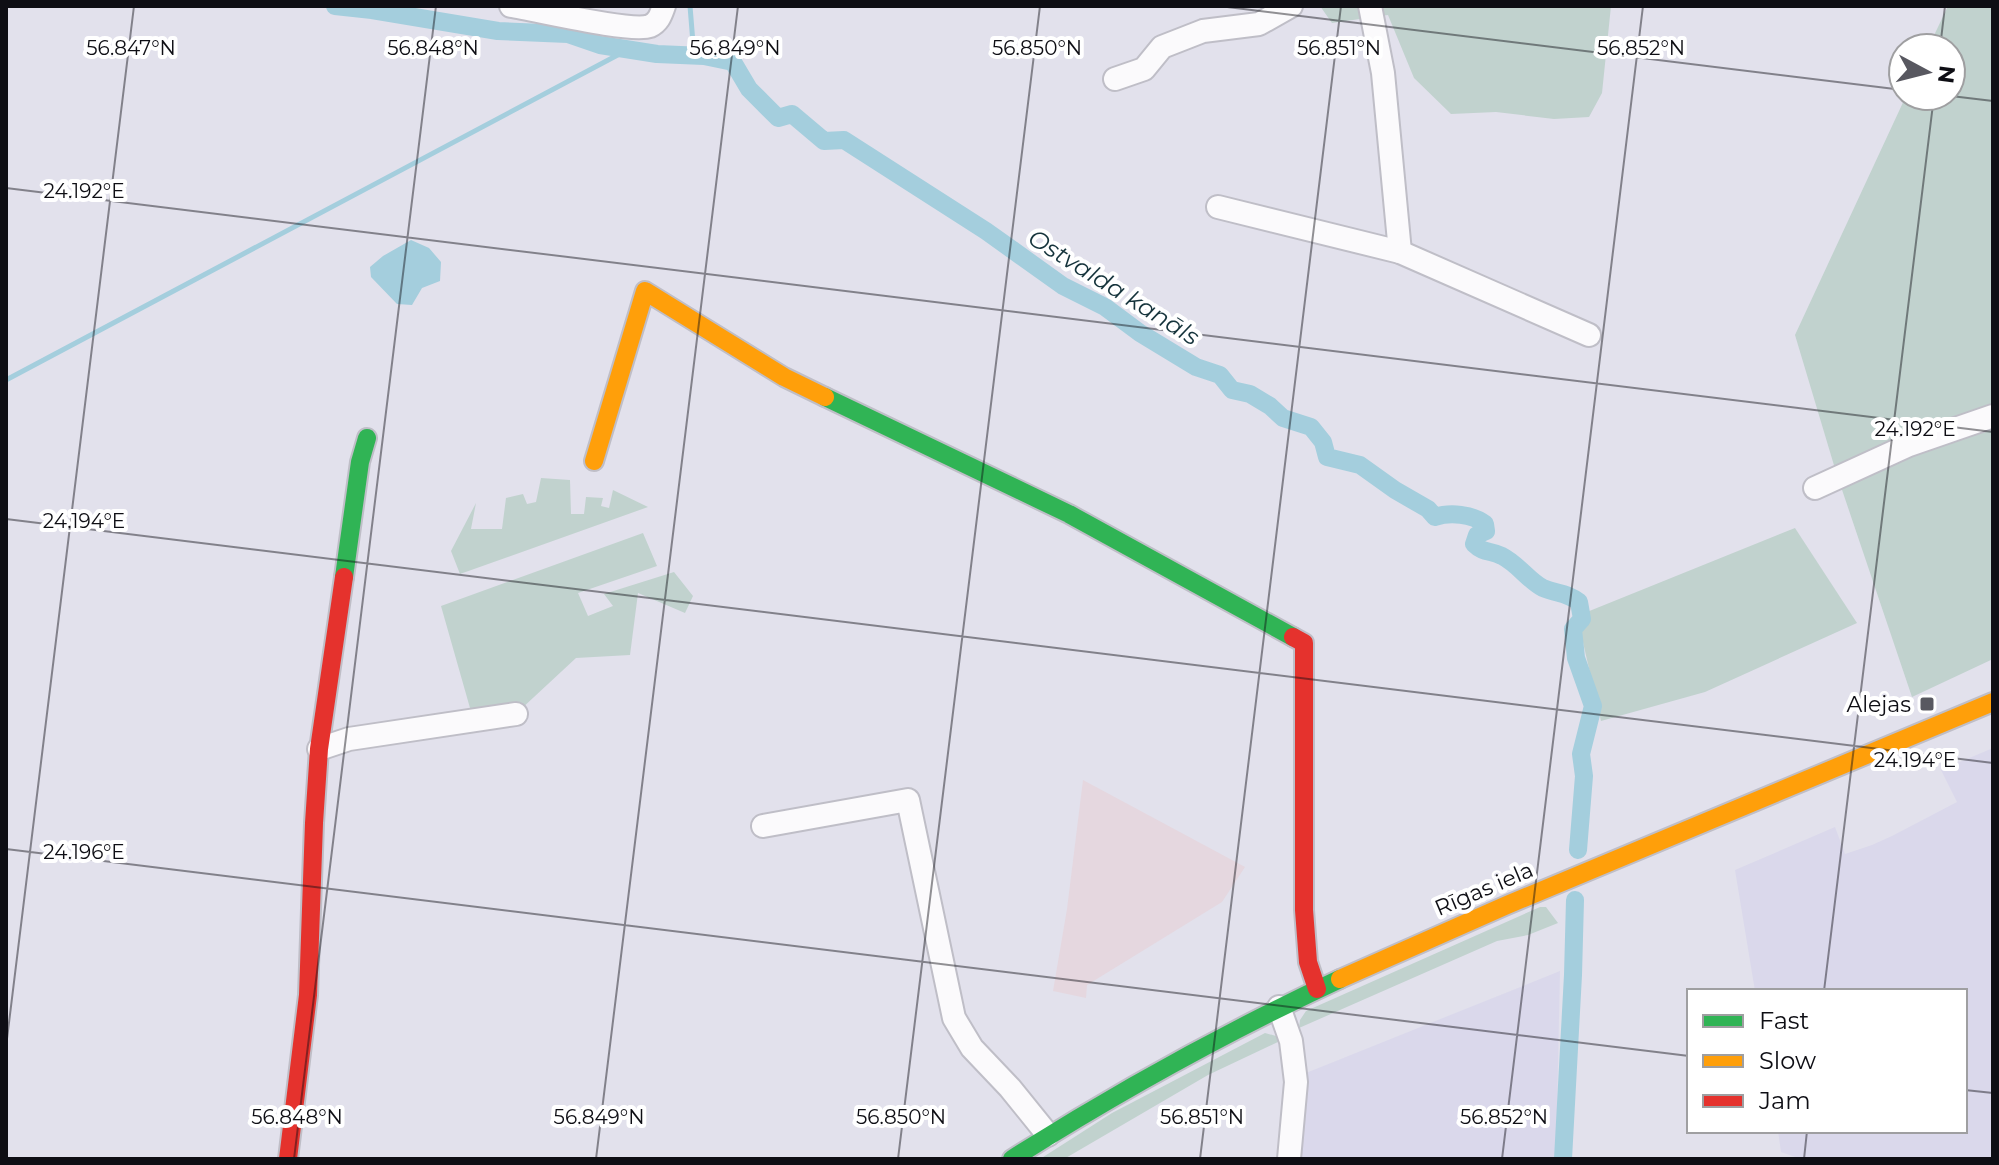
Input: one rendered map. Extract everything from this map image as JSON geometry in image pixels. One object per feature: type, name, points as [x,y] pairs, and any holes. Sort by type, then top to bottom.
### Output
[{"type":"street","points":[[511,6],[627,27],[649,26],[660,18],[664,6]]},
{"type":"street","points":[[1115,79],[1144,69],[1162,47],[1203,31],[1259,24],[1291,6]]},
{"type":"street","points":[[1370,6],[1383,73],[1400,252]]},
{"type":"street","points":[[1218,207],[1400,252],[1589,335]]},
{"type":"street","points":[[594,461],[645,291],[784,377],[1069,514],[1304,643],[1304,910],[1308,962],[1317,989]]},
{"type":"street","points":[[1815,488],[1909,445],[1993,416]]},
{"type":"street","points":[[288,1159],[308,995],[319,749],[360,462],[367,438]]},
{"type":"street","name":"Rīgas iela","points":[[1012,1159],[1107,1099],[1317,989],[1500,908],[1993,702]]},
{"type":"street","points":[[319,749],[349,739],[516,714]]},
{"type":"street","points":[[763,826],[908,800],[954,1018],[972,1048],[1048,1135]]},
{"type":"street","points":[[1279,1007],[1291,1041],[1296,1082],[1289,1159]]},
{"type":"shaded area","points":[[1320,6],[1611,6],[1602,93],[1589,117],[1554,119],[1496,112],[1451,114],[1414,78],[1388,15],[1332,23]]},
{"type":"shaded area","points":[[1948,6],[1993,6],[1993,659],[1912,697],[1836,472],[1795,335],[1899,112],[1967,112],[1967,32],[1936,32]]},
{"type":"shaded area","points":[[411,240],[429,248],[441,262],[440,281],[422,288],[412,305],[397,304],[371,277],[370,267]]},
{"type":"shaded area","points":[[541,478],[570,480],[571,514],[584,514],[586,497],[603,498],[601,506],[609,508],[613,490],[648,507],[460,574],[451,551],[476,503],[471,529],[502,529],[506,498],[523,494],[527,504],[536,502]]},
{"type":"shaded area","points":[[1795,528],[1857,623],[1705,692],[1601,721],[1577,616]]},
{"type":"shaded area","points":[[643,533],[657,566],[578,593],[588,616],[613,606],[604,594],[674,572],[693,596],[685,613],[638,593],[630,655],[576,658],[520,710],[470,708],[441,606]]},
{"type":"shaded area","points":[[1993,748],[1993,1159],[1801,1159],[1781,1152],[1778,1133],[1967,1133],[1967,989],[1755,989],[1735,870],[1835,827],[1845,854],[1892,836],[1957,802],[1941,770]]},
{"type":"shaded area","points":[[1083,780],[1245,867],[1222,902],[1087,985],[1086,998],[1053,991]]},
{"type":"shaded area","points":[[1546,907],[1558,923],[1528,935],[1497,941],[1299,1028],[1306,1011]]},
{"type":"shaded area","points":[[1560,971],[1556,1159],[1297,1159],[1306,1073]]},
{"type":"shaded area","points":[[1265,1033],[1276,1036],[1280,1041],[1208,1075],[1064,1159],[1040,1159],[1112,1113]]},
{"type":"waterway","name":"Ostvalda kanāls","points":[[335,6],[498,31],[568,34],[600,45],[733,62],[749,89],[778,118],[792,114],[824,141],[844,140],[986,231],[1063,286],[1105,307],[1140,333],[1196,367],[1220,375],[1232,390],[1250,394],[1283,418],[1311,427],[1323,442],[1327,457],[1360,465],[1428,509],[1435,517],[1461,515],[1485,524],[1486,531],[1477,535],[1474,544],[1508,559],[1543,588],[1579,602],[1582,619],[1573,629],[1576,658],[1593,706],[1581,754],[1584,776],[1578,850]]},
{"type":"waterway","points":[[690,6],[693,43],[704,56]]},
{"type":"waterway","points":[[6,380],[629,49]]},
{"type":"waterway","name":"Ostvalda kanāls","points":[[1563,1159],[1575,900]]},
{"type":"traffic: fast","points":[[825,397],[1069,514],[1293,637]]},
{"type":"traffic: fast","points":[[344,577],[360,462],[367,438]]},
{"type":"traffic: fast","points":[[1012,1159],[1173,1064],[1340,979]]},
{"type":"traffic: slow","points":[[594,461],[645,291],[784,377],[825,397]]},
{"type":"traffic: slow","points":[[1340,979],[1507,905],[1993,702]]},
{"type":"traffic: jam","points":[[288,1159],[308,995],[319,749],[344,577]]},
{"type":"traffic: jam","points":[[1293,637],[1304,643],[1304,910],[1308,962],[1317,989]]},
{"type":"place","name":"Alejas","points":[[1927,704]]}]
